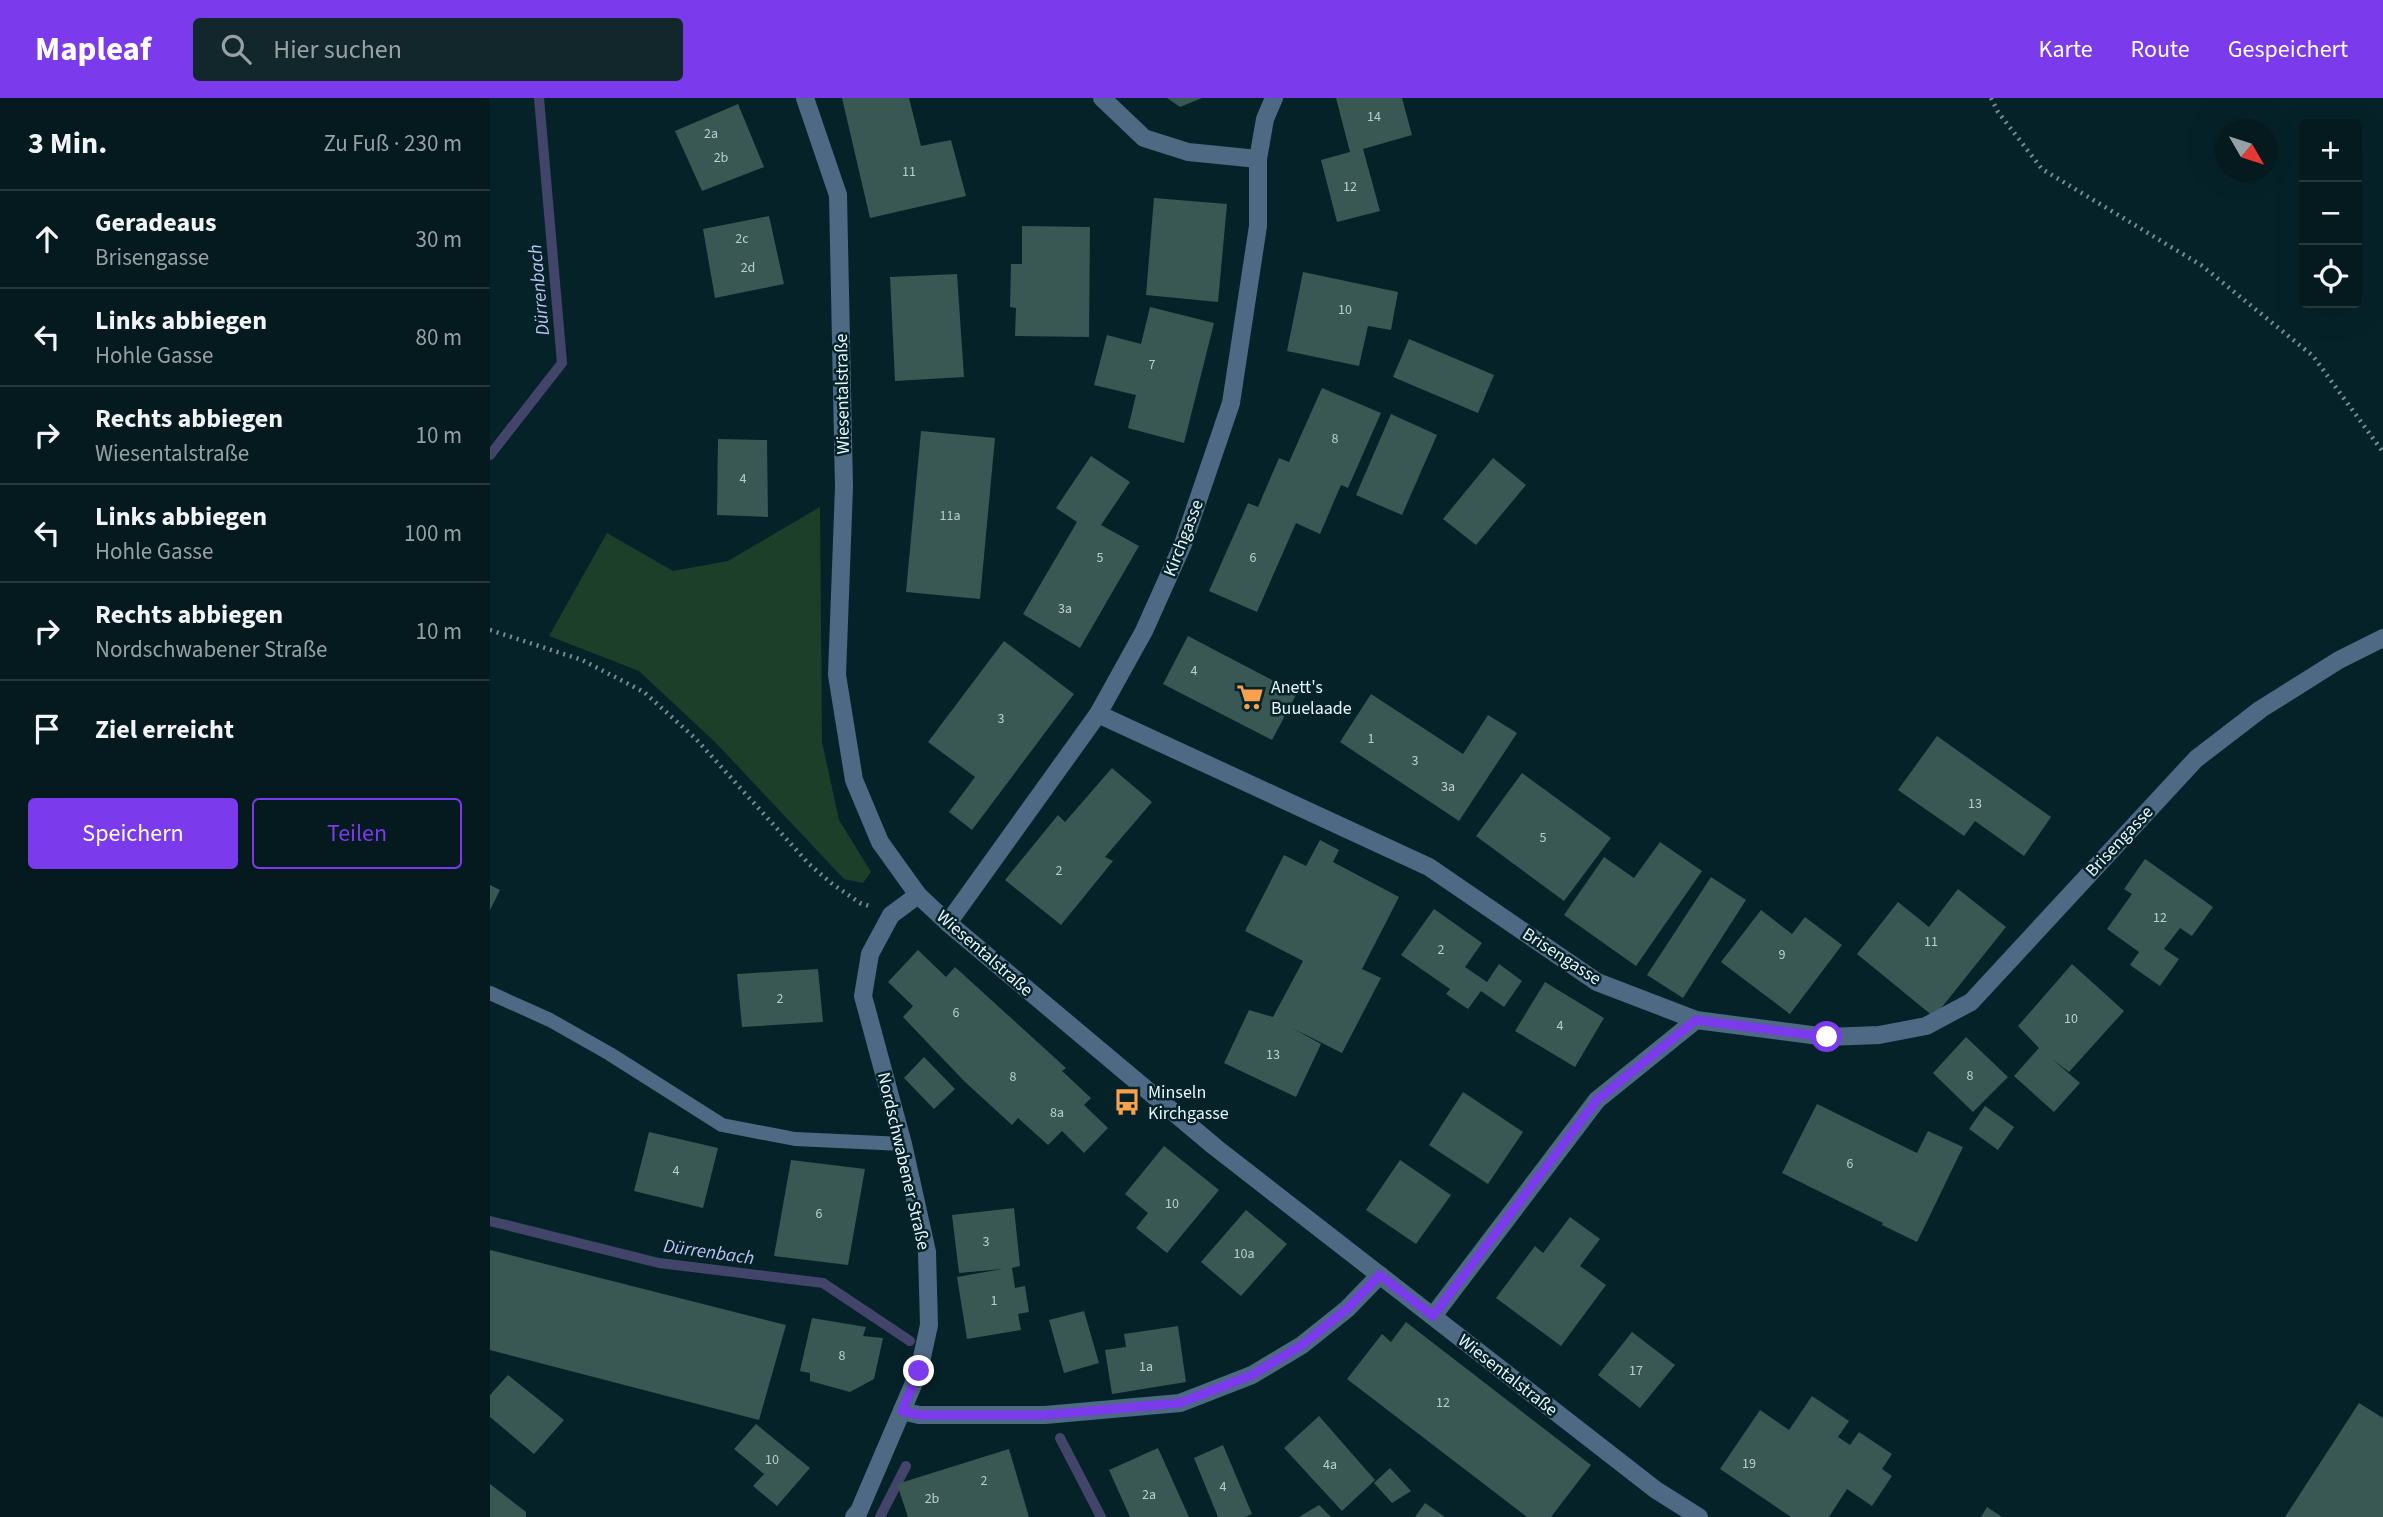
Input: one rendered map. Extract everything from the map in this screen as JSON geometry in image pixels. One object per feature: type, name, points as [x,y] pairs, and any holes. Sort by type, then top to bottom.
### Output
[{"type":"street","name":"Wiesentalstraße","points":[[805,98],[838,195],[845,487],[837,674],[854,780],[880,842],[918,895],[948,923],[1215,1147],[1656,1490],[1699,1517]]},
{"type":"street","points":[[1102,98],[1144,138],[1188,152],[1258,159]]},
{"type":"street","name":"Kirchgasse","points":[[948,923],[1098,714],[1144,631],[1183,544],[1231,403],[1258,226],[1258,159],[1265,119],[1274,98]]},
{"type":"street","name":"Brisengasse","points":[[1098,714],[1429,867],[1597,982],[1696,1020],[1827,1037],[1879,1035],[1926,1026],[1971,1002],[2196,759],[2261,709],[2339,660],[2383,638]]},
{"type":"street","name":"Nordschwabener Straße","points":[[854,1517],[859,1511],[919,1371],[929,1325],[927,1252],[903,1144],[863,996],[870,954],[891,915],[918,895]]},
{"type":"street","points":[[1433,1316],[1597,1100],[1696,1020]]},
{"type":"street","points":[[902,1411],[919,1415],[1045,1415],[1180,1403],[1252,1375],[1302,1345],[1347,1309],[1380,1275]]},
{"type":"lane","points":[[490,993],[562,1027],[722,1125],[795,1139],[903,1144]]},
{"type":"path","points":[[1991,98],[1998,112],[2042,169],[2201,265],[2313,356],[2383,452]]},
{"type":"path","points":[[490,631],[582,660],[644,692],[696,739],[809,864],[860,903],[891,915]]},
{"type":"green space","points":[[820,507],[822,742],[839,820],[871,872],[863,883],[844,879],[716,743],[639,671],[549,636],[607,533],[673,571],[728,561]]},
{"type":"building","points":[[842,98],[909,98],[921,146],[951,140],[966,196],[870,218]]},
{"type":"building","points":[[1167,98],[1202,98],[1180,107]]},
{"type":"building","points":[[1336,98],[1402,98],[1412,135],[1363,149],[1380,211],[1337,222],[1321,160],[1350,152]]},
{"type":"building","points":[[738,104],[764,167],[702,191],[675,131]]},
{"type":"building","points":[[1154,198],[1227,204],[1218,302],[1146,295]]},
{"type":"building","points":[[769,216],[784,284],[715,298],[703,229]]},
{"type":"building","points":[[1022,226],[1090,227],[1089,337],[1015,336],[1016,308],[1010,307],[1011,264],[1022,264]]},
{"type":"building","points":[[1303,272],[1398,292],[1391,330],[1368,326],[1359,366],[1287,351]]},
{"type":"building","points":[[957,274],[964,377],[895,381],[890,277]]},
{"type":"building","points":[[1150,307],[1214,323],[1184,443],[1128,428],[1136,395],[1094,385],[1107,335],[1141,344]]},
{"type":"building","points":[[1409,339],[1494,375],[1478,413],[1393,377]]},
{"type":"building","points":[[1322,388],[1381,413],[1348,488],[1341,485],[1320,534],[1296,523],[1257,612],[1209,591],[1248,503],[1258,507],[1279,458],[1289,462]]},
{"type":"building","points":[[1391,414],[1437,435],[1402,515],[1356,495]]},
{"type":"building","points":[[921,431],[995,438],[980,599],[906,592]]},
{"type":"building","points":[[718,439],[767,440],[768,517],[717,515]]},
{"type":"building","points":[[1091,456],[1130,482],[1101,525],[1139,546],[1080,648],[1023,614],[1077,522],[1056,508]]},
{"type":"building","points":[[1493,458],[1526,485],[1476,545],[1443,519]]},
{"type":"building","points":[[1188,636],[1297,693],[1272,740],[1163,684]]},
{"type":"building","points":[[1004,641],[1074,694],[972,830],[949,812],[975,777],[928,742]]},
{"type":"building","points":[[1371,694],[1463,754],[1488,715],[1517,733],[1459,821],[1340,742]]},
{"type":"building","points":[[1937,736],[2051,817],[2024,856],[1975,821],[1964,836],[1898,790]]},
{"type":"building","points":[[1112,768],[1152,802],[1105,857],[1113,861],[1061,925],[1005,880],[1058,815],[1065,822]]},
{"type":"building","points":[[1522,773],[1611,838],[1564,901],[1476,836]]},
{"type":"building","points":[[1320,840],[1339,850],[1333,862],[1399,897],[1362,969],[1381,978],[1342,1053],[1292,1028],[1321,1044],[1296,1097],[1224,1063],[1249,1010],[1273,1017],[1303,961],[1245,931],[1284,855],[1306,866]]},
{"type":"building","points":[[1660,842],[1702,871],[1636,966],[1564,915],[1604,857],[1634,878]]},
{"type":"building","points":[[2145,859],[2213,907],[2192,936],[2180,928],[2164,949],[2179,959],[2160,986],[2130,965],[2139,952],[2107,929],[2132,894],[2124,889]]},
{"type":"building","points":[[1711,877],[1746,900],[1683,998],[1647,975]]},
{"type":"building","points":[[490,885],[500,890],[490,910]]},
{"type":"building","points":[[1958,889],[2006,927],[1934,1017],[1857,954],[1898,902],[1929,927]]},
{"type":"building","points":[[1434,909],[1482,943],[1465,967],[1487,982],[1499,964],[1522,981],[1504,1007],[1481,991],[1468,1009],[1446,994],[1450,989],[1401,955]]},
{"type":"building","points":[[1761,910],[1792,934],[1805,917],[1842,945],[1790,1014],[1721,962]]},
{"type":"building","points":[[918,950],[946,977],[955,967],[1066,1068],[1062,1071],[1091,1098],[1084,1105],[1108,1128],[1084,1153],[1062,1131],[1048,1145],[1018,1118],[1012,1125],[964,1081],[903,1017],[913,1006],[888,982]]},
{"type":"building","points":[[2072,964],[2124,1011],[2069,1072],[2052,1059],[2080,1083],[2054,1112],[2014,1076],[2039,1048],[2018,1026]]},
{"type":"building","points":[[818,969],[823,1022],[742,1027],[737,974]]},
{"type":"building","points":[[1545,982],[1604,1018],[1575,1067],[1515,1031]]},
{"type":"building","points":[[1966,1037],[2008,1077],[1973,1112],[1933,1073]]},
{"type":"building","points":[[924,1057],[955,1089],[934,1109],[904,1078]]},
{"type":"building","points":[[1463,1092],[1523,1132],[1488,1184],[1429,1145]]},
{"type":"building","points":[[1817,1104],[1917,1153],[1928,1131],[1963,1147],[1917,1242],[1782,1173]]},
{"type":"building","points":[[1985,1106],[2014,1127],[1998,1150],[1969,1129]]},
{"type":"building","points":[[649,1132],[718,1148],[703,1208],[634,1191]]},
{"type":"building","points":[[1164,1146],[1219,1190],[1167,1253],[1136,1228],[1148,1213],[1125,1194]]},
{"type":"building","points":[[791,1160],[865,1169],[848,1265],[774,1256]]},
{"type":"building","points":[[1400,1160],[1451,1195],[1416,1244],[1366,1210]]},
{"type":"building","points":[[1014,1208],[1020,1266],[1012,1268],[1015,1288],[1025,1286],[1029,1312],[1018,1314],[1021,1330],[967,1339],[957,1277],[1002,1269],[959,1273],[952,1215]]},
{"type":"building","points":[[1246,1210],[1287,1244],[1241,1296],[1201,1262]]},
{"type":"building","points":[[1570,1217],[1600,1239],[1580,1266],[1606,1285],[1561,1346],[1496,1298],[1535,1246],[1543,1253]]},
{"type":"building","points":[[490,1250],[786,1325],[759,1420],[490,1350]]},
{"type":"building","points":[[1084,1311],[1099,1363],[1064,1373],[1049,1320]]},
{"type":"building","points":[[812,1318],[866,1327],[863,1336],[883,1338],[874,1379],[850,1392],[810,1381],[810,1373],[800,1371]]},
{"type":"building","points":[[1406,1322],[1591,1465],[1551,1517],[1527,1517],[1347,1379],[1382,1334],[1391,1342]]},
{"type":"building","points":[[1178,1326],[1186,1382],[1112,1394],[1105,1350],[1126,1347],[1124,1334]]},
{"type":"building","points":[[1632,1332],[1675,1365],[1640,1408],[1598,1375]]},
{"type":"building","points":[[508,1375],[564,1420],[534,1454],[490,1417],[490,1395]]},
{"type":"building","points":[[1812,1396],[1849,1421],[1838,1437],[1850,1445],[1859,1432],[1892,1454],[1882,1469],[1892,1476],[1872,1506],[1847,1489],[1829,1517],[1791,1517],[1720,1469],[1760,1410],[1789,1430]]},
{"type":"building","points":[[2359,1403],[2383,1418],[2383,1517],[2285,1517]]},
{"type":"building","points":[[1319,1416],[1375,1480],[1342,1511],[1284,1448]]},
{"type":"building","points":[[756,1424],[810,1468],[777,1506],[753,1486],[764,1474],[734,1449]]},
{"type":"building","points":[[1223,1445],[1252,1514],[1245,1517],[1218,1517],[1194,1458]]},
{"type":"building","points":[[1158,1448],[1189,1517],[1130,1517],[1109,1470]]},
{"type":"building","points":[[1009,1449],[1029,1517],[908,1517],[897,1484]]},
{"type":"building","points":[[1390,1468],[1411,1491],[1392,1503],[1374,1483]]},
{"type":"building","points":[[490,1484],[526,1512],[526,1517],[490,1517]]},
{"type":"building","points":[[1425,1503],[1445,1517],[1415,1517]]},
{"type":"building","points":[[1319,1505],[1331,1517],[1299,1517]]},
{"type":"building","points":[[1987,1507],[2002,1517],[1981,1517]]},
{"type":"waterway","name":"Dürrenbach","points":[[490,455],[562,363],[539,98]]},
{"type":"waterway","name":"Dürrenbach","points":[[490,1221],[659,1263],[823,1283],[910,1341]]},
{"type":"waterway","name":"Dürrenbach","points":[[1060,1438],[1101,1517]]},
{"type":"waterway","points":[[880,1517],[906,1466]]},
{"type":"place","name":"Anett's Buuelaade","points":[[1250,697]]},
{"type":"place","name":"Minseln Kirchgasse","points":[[1127,1102]]},
{"type":"route","points":[[919,1371],[902,1411],[919,1415],[1045,1415],[1180,1403],[1252,1375],[1302,1345],[1347,1309],[1380,1275],[1433,1316],[1597,1100],[1696,1020],[1827,1037]]}]
